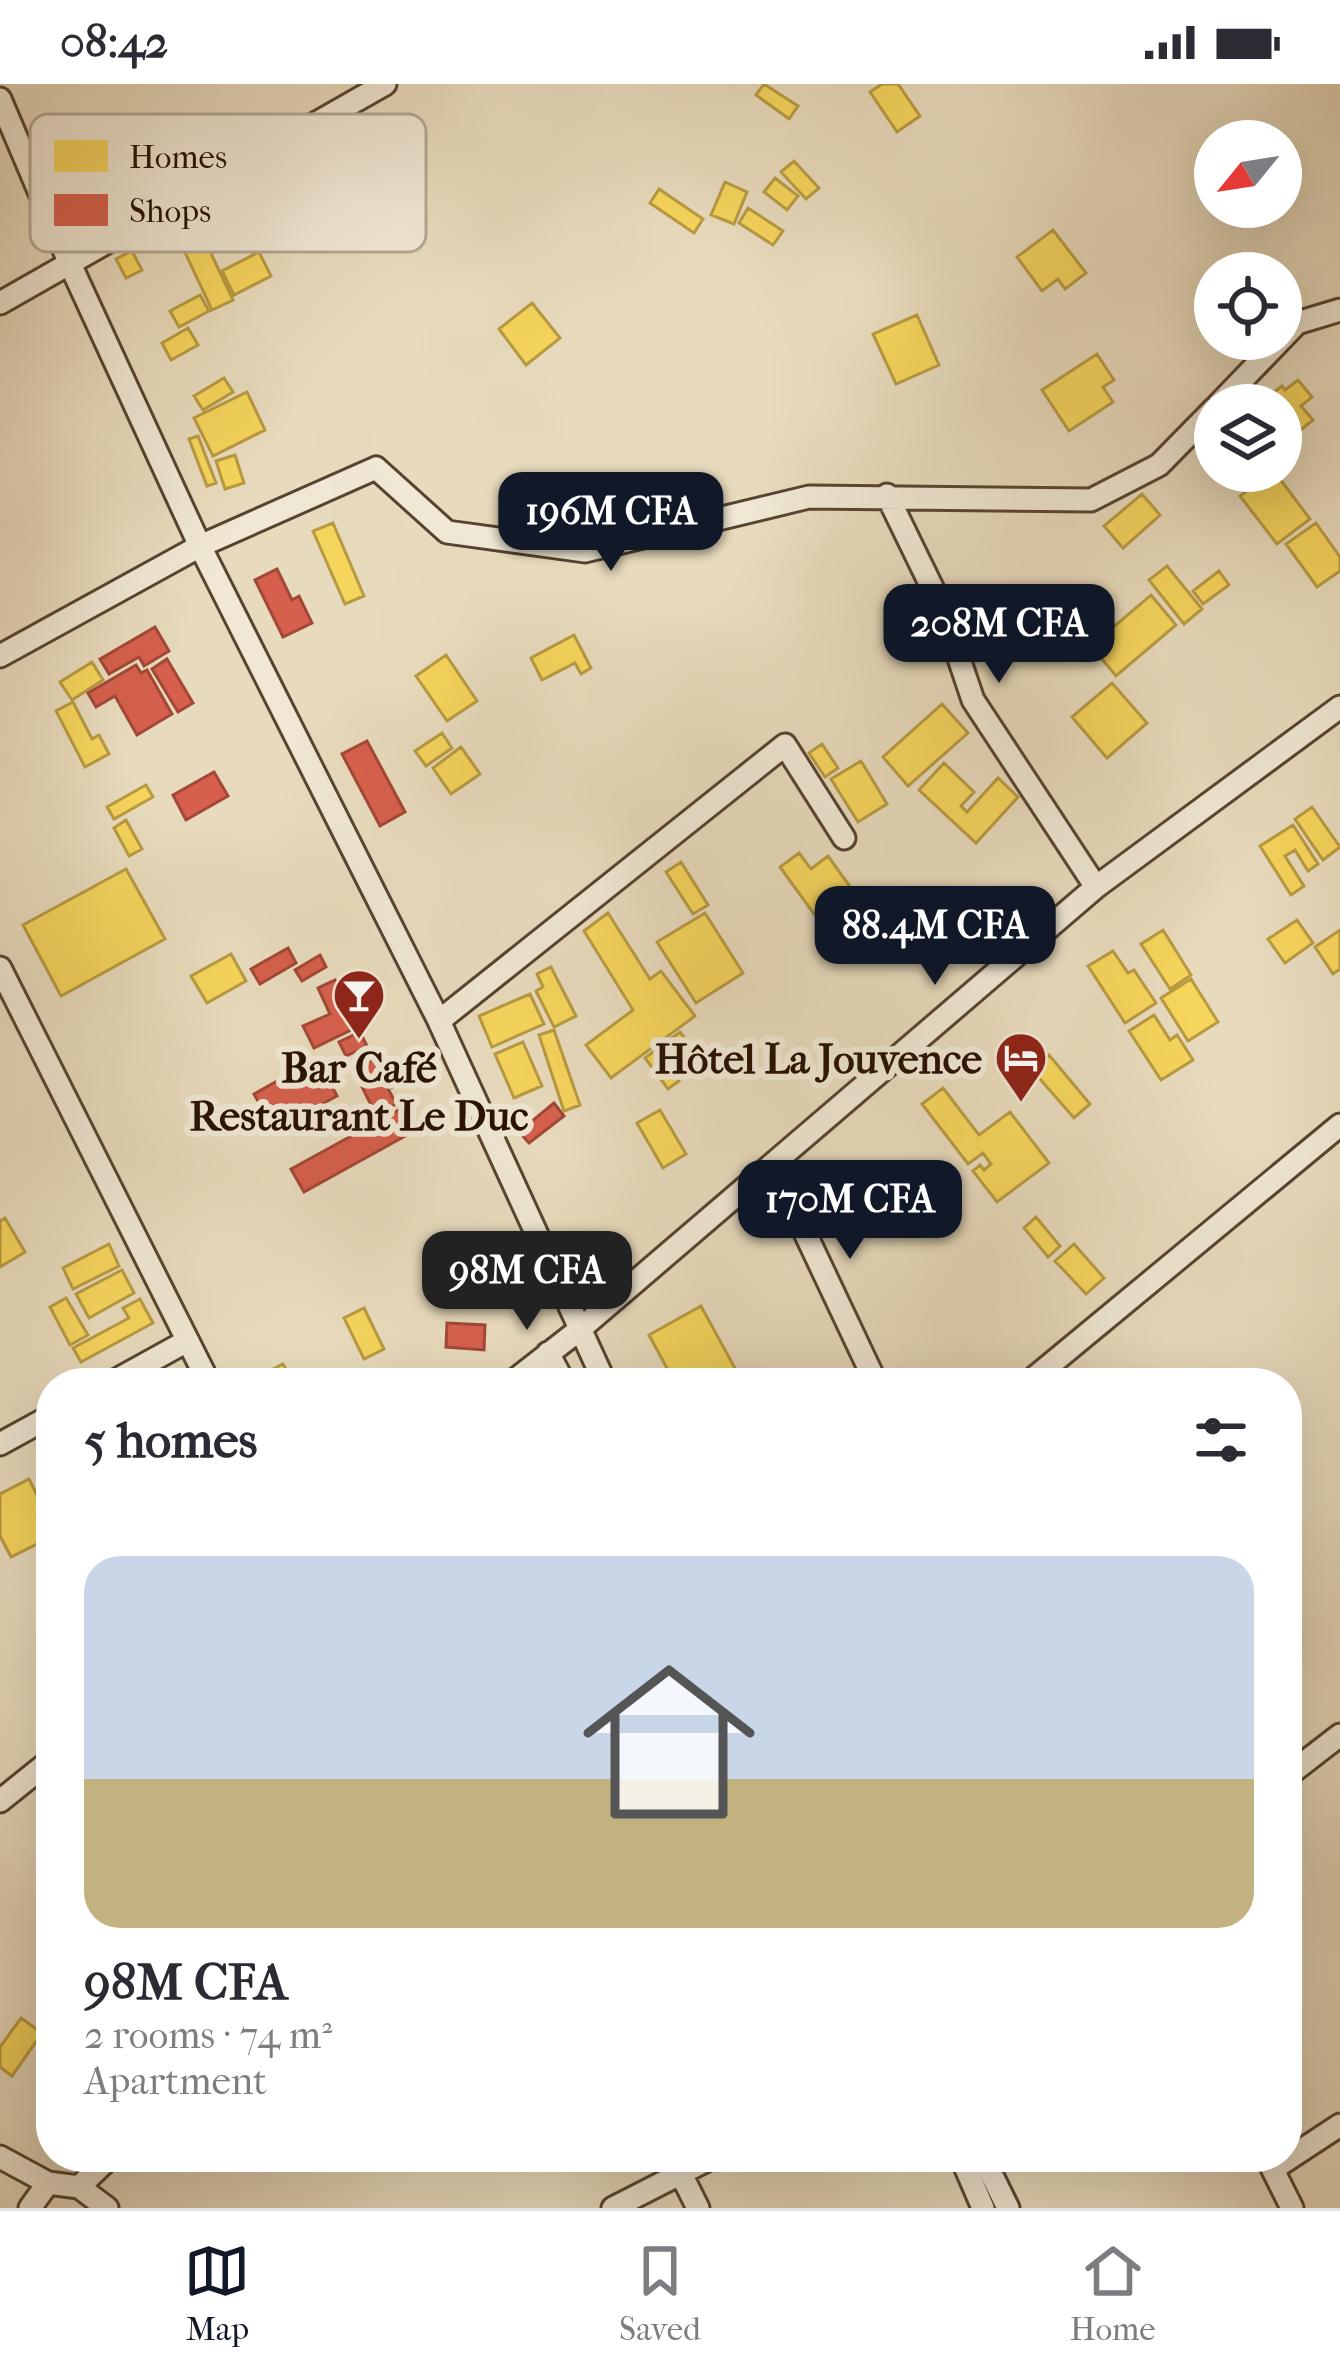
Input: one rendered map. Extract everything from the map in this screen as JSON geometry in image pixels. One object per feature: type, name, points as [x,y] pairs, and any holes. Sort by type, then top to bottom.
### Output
[{"type":"street","points":[[320,114],[360,90],[385,84]]},
{"type":"street","points":[[0,99],[30,170]]},
{"type":"street","points":[[65,252],[200,546],[439,1021],[598,1368]]},
{"type":"street","points":[[0,303],[90,252]]},
{"type":"street","points":[[1239,384],[1298,323],[1340,310]]},
{"type":"street","points":[[0,656],[200,546],[376,468],[447,532],[585,551],[809,496],[1091,500],[1159,465],[1194,430]]},
{"type":"street","points":[[887,495],[942,608],[974,700],[1096,887]]},
{"type":"street","points":[[530,1368],[1096,887],[1340,707]]},
{"type":"street","points":[[439,1021],[785,745],[844,838]]},
{"type":"street","points":[[0,968],[9,1005],[202,1368]]},
{"type":"street","points":[[1046,1368],[1340,1125]]},
{"type":"street","points":[[773,1165],[869,1368]]},
{"type":"street","points":[[138,1368],[188,1341]]},
{"type":"street","points":[[548,1353],[556,1368]]},
{"type":"street","points":[[0,1444],[36,1424]]},
{"type":"street","points":[[1302,1764],[1340,1735]]},
{"type":"street","points":[[0,1801],[36,1772]]},
{"type":"street","points":[[1302,2146],[1340,2125]]},
{"type":"street","points":[[0,2157],[48,2183],[79,2187],[106,2208]]},
{"type":"street","points":[[79,2187],[94,2172]]},
{"type":"street","points":[[613,2208],[685,2172]]},
{"type":"street","points":[[967,2172],[983,2208]]},
{"type":"street","points":[[990,2172],[1008,2208]]},
{"type":"street","points":[[1274,2172],[1292,2208]]},
{"type":"street","points":[[681,2174],[698,2208]]},
{"type":"street","points":[[29,2208],[48,2183]]},
{"type":"building: Homes","points":[[764,84],[798,106],[789,119],[756,95]]},
{"type":"building: Homes","points":[[882,84],[898,84],[920,116],[897,132],[870,92]]},
{"type":"building: Homes","points":[[794,161],[819,188],[806,199],[781,172]]},
{"type":"building: Homes","points":[[775,178],[798,196],[787,210],[764,192]]},
{"type":"building: Homes","points":[[725,182],[747,192],[734,224],[711,215]]},
{"type":"building: Homes","points":[[659,189],[703,219],[694,233],[650,203]]},
{"type":"building: Homes","points":[[748,208],[783,231],[773,245],[739,223]]},
{"type":"building: Homes","points":[[1053,230],[1086,273],[1065,289],[1058,279],[1042,291],[1017,257]]},
{"type":"building: Homes","points":[[133,252],[142,270],[126,278],[116,259]]},
{"type":"building: Homes","points":[[185,252],[210,252],[233,300],[212,310]]},
{"type":"building: Homes","points":[[259,252],[271,276],[234,295],[222,271]]},
{"type":"building: Homes","points":[[200,295],[209,311],[179,327],[170,311]]},
{"type":"building: Homes","points":[[532,303],[560,338],[526,365],[499,329]]},
{"type":"building: Homes","points":[[917,315],[939,365],[896,384],[873,334]]},
{"type":"building: Homes","points":[[188,328],[198,345],[171,360],[162,343]]},
{"type":"building: Homes","points":[[1097,354],[1114,380],[1103,387],[1113,402],[1069,431],[1042,390]]},
{"type":"building: Homes","points":[[224,378],[233,392],[203,410],[194,396]]},
{"type":"building: Homes","points":[[1302,385],[1312,397],[1302,405]]},
{"type":"building: Homes","points":[[247,392],[265,430],[213,456],[194,418]]},
{"type":"building: Homes","points":[[1302,407],[1313,420],[1302,429]]},
{"type":"building: Homes","points":[[198,436],[216,483],[207,486],[189,439]]},
{"type":"building: Homes","points":[[235,455],[244,483],[225,489],[216,461]]},
{"type":"building: Homes","points":[[1290,492],[1310,519],[1277,544],[1240,496]]},
{"type":"building: Homes","points":[[1142,494],[1160,515],[1123,548],[1104,526]]},
{"type":"building: Homes","points":[[333,523],[364,596],[345,604],[313,531]]},
{"type":"building: Homes","points":[[1316,523],[1340,557],[1340,571],[1317,587],[1286,544]]},
{"type":"building: Homes","points":[[1167,566],[1202,609],[1184,624],[1149,580]]},
{"type":"building: Homes","points":[[1219,571],[1229,585],[1203,604],[1193,591]]},
{"type":"building: Homes","points":[[1151,595],[1176,625],[1116,676],[1091,646]]},
{"type":"building: Homes","points":[[574,635],[591,668],[581,674],[575,663],[542,680],[531,658]]},
{"type":"building: Homes","points":[[446,655],[477,701],[447,721],[416,676]]},
{"type":"building: Homes","points":[[92,662],[103,680],[72,700],[60,682]]},
{"type":"building: Homes","points":[[1112,683],[1147,723],[1107,758],[1072,717]]},
{"type":"building: Homes","points":[[73,702],[92,739],[99,735],[109,754],[85,767],[56,711]]},
{"type":"building: Homes","points":[[942,704],[968,733],[908,786],[883,757]]},
{"type":"building: Homes","points":[[442,733],[452,748],[426,766],[415,751]]},
{"type":"building: Homes","points":[[822,744],[838,768],[825,777],[809,753]]},
{"type":"building: Homes","points":[[461,747],[480,774],[451,794],[433,768]]},
{"type":"building: Homes","points":[[861,761],[887,804],[858,822],[831,779]]},
{"type":"building: Homes","points":[[944,763],[974,792],[961,806],[967,812],[998,778],[1018,797],[976,843],[919,790]]},
{"type":"building: Homes","points":[[146,785],[153,797],[114,819],[107,807]]},
{"type":"building: Homes","points":[[1312,807],[1340,847],[1323,860],[1295,819]]},
{"type":"building: Homes","points":[[126,820],[142,849],[129,856],[114,828]]},
{"type":"building: Homes","points":[[1293,825],[1318,864],[1308,871],[1295,850],[1285,856],[1304,886],[1291,895],[1260,846]]},
{"type":"building: Homes","points":[[799,853],[811,869],[828,856],[851,888],[814,914],[780,867]]},
{"type":"building: Homes","points":[[681,862],[708,905],[693,914],[666,872]]},
{"type":"building: Homes","points":[[126,869],[165,939],[61,996],[23,925]]},
{"type":"building: Homes","points":[[608,913],[650,979],[661,971],[695,1016],[611,1078],[586,1045],[633,1010],[584,931]]},
{"type":"building: Homes","points":[[705,913],[743,973],[696,1003],[657,942]]},
{"type":"building: Homes","points":[[1297,920],[1313,943],[1285,963],[1268,939]]},
{"type":"building: Homes","points":[[1163,930],[1191,975],[1170,989],[1141,944]]},
{"type":"building: Homes","points":[[1340,930],[1340,969],[1333,974],[1315,947]]},
{"type":"building: Homes","points":[[1113,951],[1128,973],[1134,970],[1156,1003],[1125,1023],[1088,966]]},
{"type":"building: Homes","points":[[231,954],[246,981],[207,1003],[191,976]]},
{"type":"building: Homes","points":[[551,967],[576,1016],[554,1027],[536,991],[543,987],[537,974]]},
{"type":"building: Homes","points":[[1191,979],[1218,1022],[1188,1041],[1161,998]]},
{"type":"building: Homes","points":[[530,994],[544,1024],[492,1047],[479,1016]]},
{"type":"building: Homes","points":[[1154,1015],[1170,1040],[1177,1035],[1193,1060],[1161,1080],[1129,1031]]},
{"type":"building: Homes","points":[[554,1030],[580,1105],[564,1111],[539,1035]]},
{"type":"building: Homes","points":[[680,1032],[696,1053],[672,1072],[679,1081],[668,1089],[645,1058]]},
{"type":"building: Homes","points":[[523,1042],[542,1086],[514,1098],[495,1054]]},
{"type":"building: Homes","points":[[1049,1055],[1090,1104],[1074,1118],[1032,1070]]},
{"type":"building: Homes","points":[[943,1088],[979,1135],[1010,1112],[1049,1163],[997,1202],[973,1171],[991,1164],[983,1153],[968,1164],[922,1104]]},
{"type":"building: Homes","points":[[660,1110],[686,1154],[663,1168],[637,1123]]},
{"type":"building: Homes","points":[[1036,1217],[1060,1246],[1048,1257],[1024,1228]]},
{"type":"building: Homes","points":[[5,1218],[25,1252],[0,1267],[0,1221]]},
{"type":"building: Homes","points":[[109,1244],[119,1266],[73,1289],[63,1268]]},
{"type":"building: Homes","points":[[1074,1244],[1104,1278],[1086,1294],[1055,1261]]},
{"type":"building: Homes","points":[[122,1270],[134,1293],[89,1318],[76,1294]]},
{"type":"building: Homes","points":[[66,1298],[88,1335],[70,1345],[50,1307]]},
{"type":"building: Homes","points":[[140,1299],[153,1323],[81,1362],[73,1348],[129,1318],[123,1308]]},
{"type":"building: Homes","points":[[701,1306],[735,1368],[667,1368],[649,1335]]},
{"type":"building: Homes","points":[[364,1308],[384,1349],[364,1359],[344,1318]]},
{"type":"building: Homes","points":[[29,1479],[36,1493],[36,1544],[11,1557],[0,1536],[0,1494]]},
{"type":"building: Homes","points":[[21,2018],[36,2029],[36,2042],[12,2076],[0,2067],[0,2047]]},
{"type":"building: Shops","points":[[277,569],[292,600],[299,596],[312,623],[283,637],[255,580]]},
{"type":"building: Shops","points":[[155,627],[169,651],[144,666],[139,657],[109,674],[100,659]]},
{"type":"building: Shops","points":[[167,659],[193,703],[178,712],[152,669]]},
{"type":"building: Shops","points":[[136,665],[141,673],[147,670],[172,714],[137,735],[115,696],[96,707],[88,693]]},
{"type":"building: Shops","points":[[367,741],[405,812],[380,826],[342,754]]},
{"type":"building: Shops","points":[[214,772],[228,796],[186,820],[173,795]]},
{"type":"building: Shops","points":[[288,948],[296,963],[260,984],[251,969]]},
{"type":"building: Shops","points":[[320,955],[326,967],[302,981],[295,970]]},
{"type":"building: Shops","points":[[335,980],[357,1027],[314,1048],[303,1026],[330,1014],[318,988]]},
{"type":"building: Shops","points":[[360,1032],[367,1046],[346,1056],[339,1042]]},
{"type":"building: Shops","points":[[317,1059],[337,1096],[274,1130],[254,1094]]},
{"type":"building: Shops","points":[[373,1059],[396,1104],[376,1115],[353,1069]]},
{"type":"building: Shops","points":[[409,1060],[417,1075],[392,1087],[384,1073]]},
{"type":"building: Shops","points":[[554,1103],[564,1116],[529,1143],[519,1132]]},
{"type":"building: Shops","points":[[406,1106],[418,1129],[304,1192],[291,1169]]},
{"type":"building: Shops","points":[[447,1323],[485,1325],[484,1350],[446,1347]]},
{"type":"place","name":"Bar Café Restaurant Le Duc","points":[[359,1041]]},
{"type":"place","name":"Hôtel La Jouvence","points":[[1021,1104]]}]
